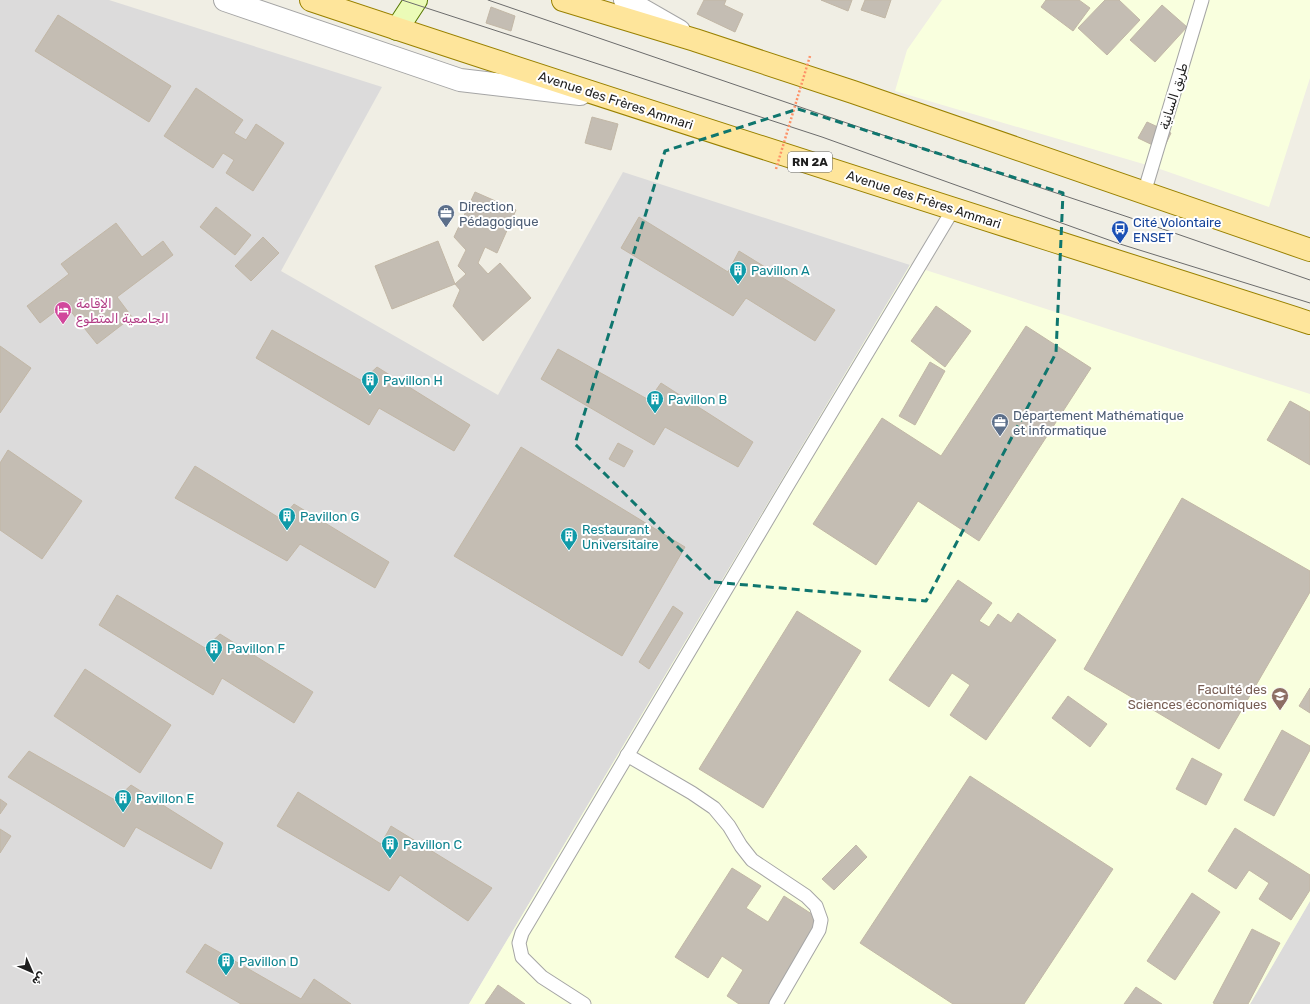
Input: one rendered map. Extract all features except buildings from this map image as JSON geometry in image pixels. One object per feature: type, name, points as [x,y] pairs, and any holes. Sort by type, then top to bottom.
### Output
[{"type":"main road","name":"Avenue des Frères Ammari","points":[[311,0],[739,141],[954,208],[1310,323]]},
{"type":"main road","points":[[397,29],[416,0]]},
{"type":"main road","points":[[563,0],[695,40],[853,92],[1310,250]]},
{"type":"street","points":[[225,0],[460,80],[607,97]]},
{"type":"street","points":[[625,0],[695,40]]},
{"type":"lane","name":"طريق السانية","points":[[1144,193],[1202,0]]},
{"type":"lane","points":[[584,1004],[542,977],[522,957],[519,943],[522,933],[954,208]]},
{"type":"lane","points":[[627,755],[692,793],[714,808],[729,826],[740,846],[752,860],[806,896],[816,906],[821,920],[819,930],[776,1004]]},
{"type":"path","points":[[776,168],[810,56]]},
{"type":"highlighted area","points":[[798,109],[1063,193],[1056,353],[926,601],[713,582],[575,444],[665,151]]},
{"type":"shaded area","points":[[0,0],[109,0],[382,87],[281,271],[498,395],[623,172],[910,265],[469,1004],[0,1004]]},
{"type":"shaded area","points":[[942,0],[1310,0],[1310,78],[1269,207],[1157,168],[895,91],[907,50]]},
{"type":"shaded area","points":[[910,265],[1310,394],[1310,901],[1250,1004],[469,1004]]},
{"type":"shaded area","points":[[1310,901],[1310,1004],[1250,1004]]},
{"type":"tram line","points":[[402,0],[822,137],[1120,244],[1310,303]]},
{"type":"tram line","points":[[488,0],[1310,280]]},
{"type":"place","name":"Direction Pédagogique","points":[[446,228]]},
{"type":"place","name":"Cité Volontaire ENSET","points":[[1120,244]]},
{"type":"place","name":"Pavillon A","points":[[738,285]]},
{"type":"place","name":"الإقامة الجامعية المتطوع","points":[[63,325]]},
{"type":"place","name":"Pavillon H","points":[[370,395]]},
{"type":"place","name":"Pavillon B","points":[[655,414]]},
{"type":"place","name":"Département Mathématique et informatique","points":[[1000,437]]},
{"type":"place","name":"Pavillon G","points":[[287,531]]},
{"type":"place","name":"Restaurant Universitaire","points":[[569,551]]},
{"type":"place","name":"Pavillon F","points":[[214,663]]},
{"type":"place","name":"Faculté des Sciences économiques","points":[[1280,711]]},
{"type":"place","name":"Pavillon E","points":[[123,813]]},
{"type":"place","name":"Pavillon C","points":[[390,859]]},
{"type":"place","name":"Pavillon D","points":[[226,976]]}]
